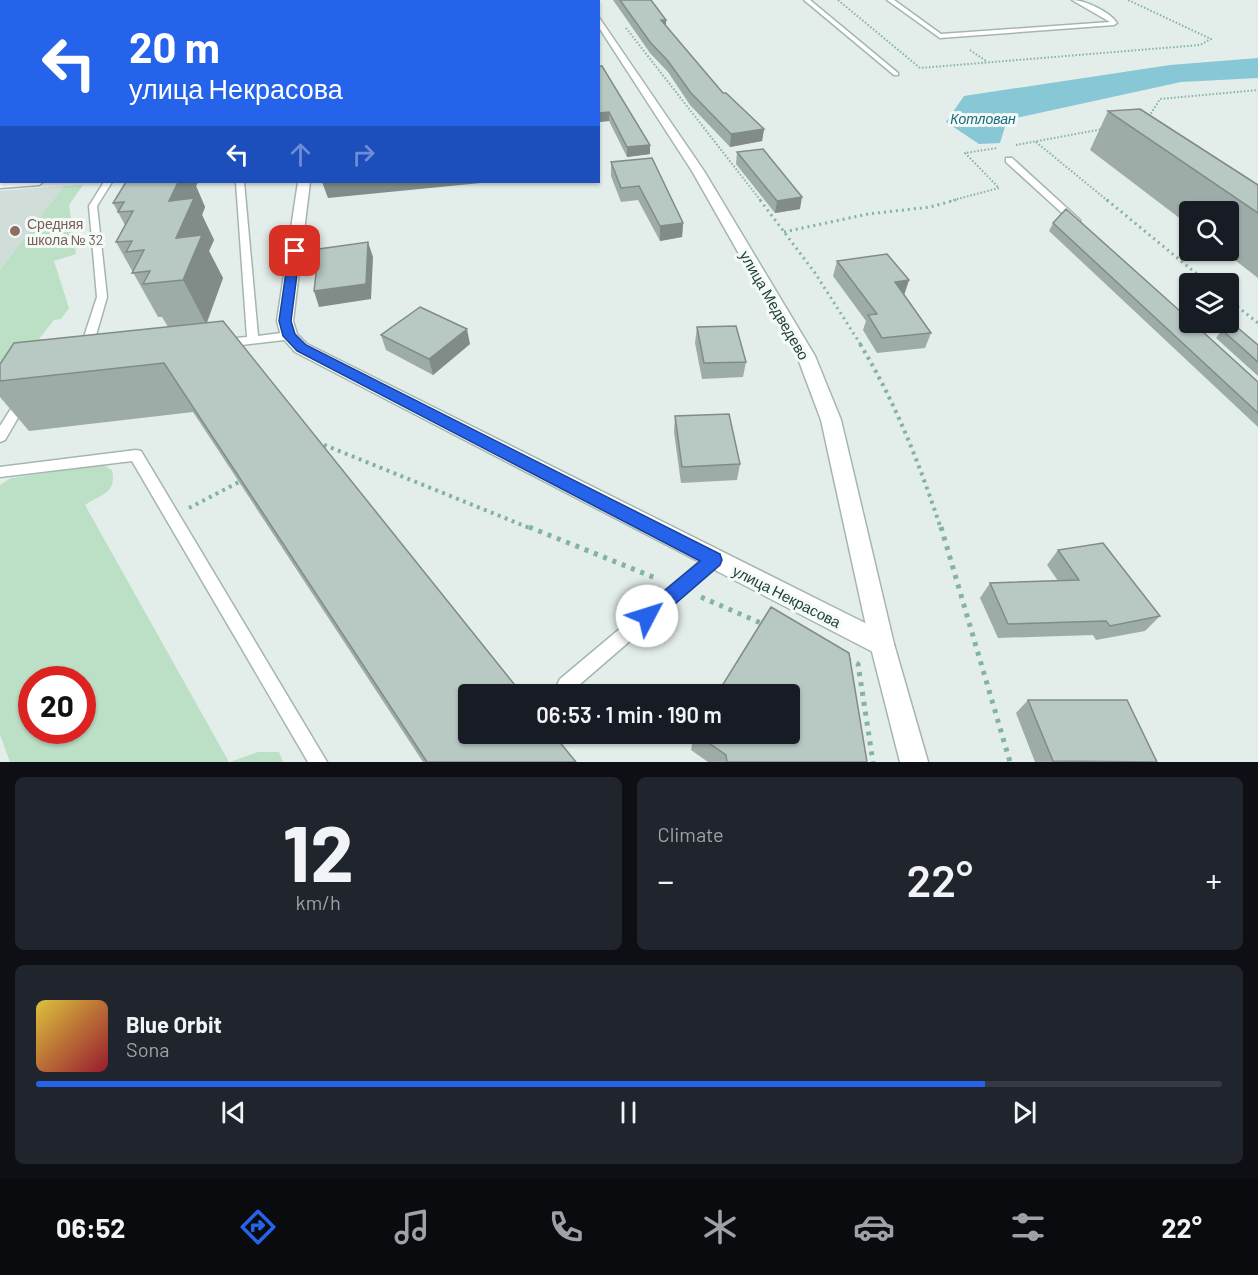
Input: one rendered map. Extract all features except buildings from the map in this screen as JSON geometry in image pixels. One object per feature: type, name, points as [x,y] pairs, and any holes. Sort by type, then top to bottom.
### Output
[{"type":"street","name":"улица Медведево","points":[[600,21],[698,171],[806,356],[831,420],[882,644],[914,762]]},
{"type":"street","points":[[289,336],[285,321],[304,183]]},
{"type":"street","name":"улица Некрасова","points":[[289,336],[301,348],[882,644]]},
{"type":"lane","points":[[807,0],[896,74]]},
{"type":"lane","points":[[890,0],[940,36],[1114,22],[1111,18],[1075,0]]},
{"type":"lane","points":[[1009,160],[1086,230]]},
{"type":"lane","points":[[0,185],[26,183]]},
{"type":"lane","points":[[94,357],[83,358],[102,297],[93,206],[107,183]]},
{"type":"lane","points":[[240,183],[253,340]]},
{"type":"lane","points":[[217,344],[289,336]]},
{"type":"lane","points":[[0,437],[32,384]]},
{"type":"lane","points":[[0,472],[136,455],[318,762]]},
{"type":"lane","points":[[567,684],[714,560]]},
{"type":"path","points":[[619,19],[813,270],[870,360],[916,461],[950,556],[1010,762]]},
{"type":"path","points":[[1142,119],[1150,115],[1160,99],[1258,90]]},
{"type":"path","points":[[1015,146],[1112,128]]},
{"type":"path","points":[[1036,142],[1196,273]]},
{"type":"path","points":[[784,232],[868,214],[930,207],[999,188],[965,153],[1005,147]]},
{"type":"path","points":[[1239,308],[1258,323]]},
{"type":"path","points":[[307,446],[315,441],[774,628]]},
{"type":"path","points":[[174,517],[239,482]]},
{"type":"path","points":[[837,656],[858,664],[873,762]]},
{"type":"shaded area","name":"Средняя школа № 32","points":[[64,186],[0,270],[0,191]]},
{"type":"green space","points":[[83,185],[69,205],[76,254],[54,261],[69,308],[61,319],[54,320],[39,339],[47,340],[0,373],[0,270],[64,186]]},
{"type":"green space","points":[[103,465],[112,470],[113,478],[110,489],[85,505],[229,762],[10,762],[0,735],[0,485],[11,478]]},
{"type":"green space","points":[[258,752],[279,752],[283,762],[230,762]]},
{"type":"water","name":"Котлован","points":[[1258,58],[1258,78],[1181,82],[1007,120],[1000,143],[979,144],[946,122],[964,96],[1170,65]]},
{"type":"place","name":"Средняя школа № 32","points":[[15,231]]},
{"type":"route","points":[[295,251],[285,321],[289,336],[301,348],[714,560],[647,616]]}]
